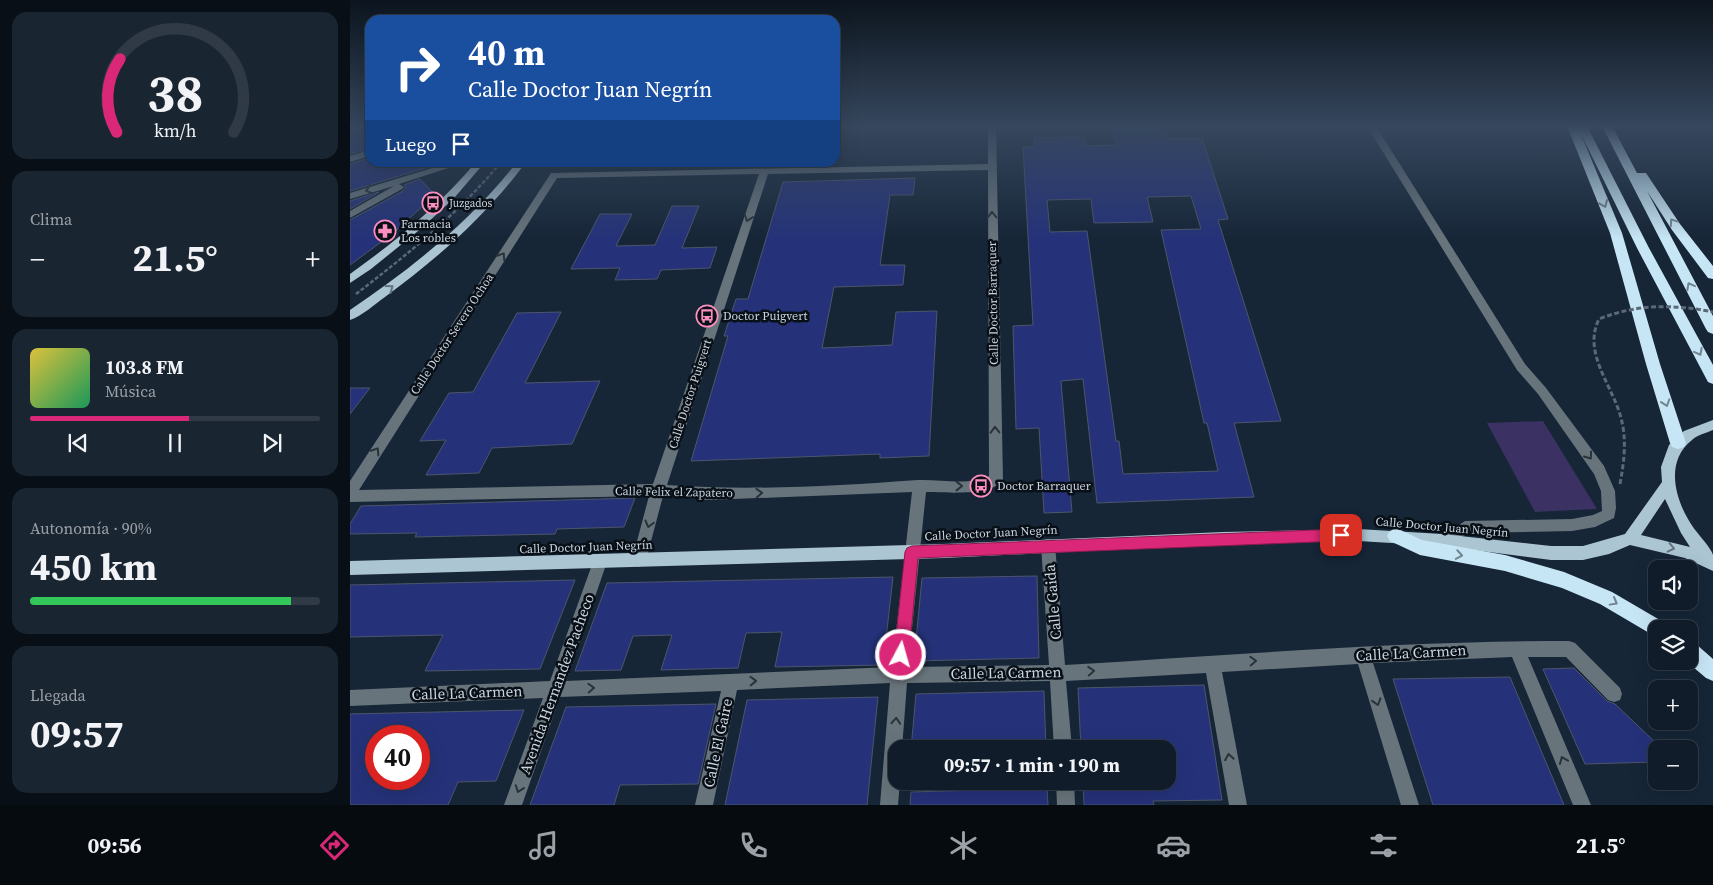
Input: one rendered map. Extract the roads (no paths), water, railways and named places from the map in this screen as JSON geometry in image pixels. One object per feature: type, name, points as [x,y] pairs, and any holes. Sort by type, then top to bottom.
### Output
[{"type":"highway","points":[[1587,164],[1616,233],[1678,444]]},
{"type":"highway","points":[[1601,164],[1643,248],[1713,378]]},
{"type":"highway","points":[[1627,164],[1713,329]]},
{"type":"highway","points":[[1633,164],[1676,227],[1713,276]]},
{"type":"highway","points":[[1396,536],[1420,548],[1505,563],[1564,580],[1606,598],[1648,623]]},
{"type":"highway","points":[[1698,658],[1713,671]]},
{"type":"main road","points":[[350,279],[445,202],[476,167]]},
{"type":"main road","points":[[350,316],[403,278],[454,234],[495,195],[518,167]]},
{"type":"main road","points":[[1707,426],[1678,444],[1670,455],[1666,469],[1667,485],[1680,521],[1712,563]]},
{"type":"main road","points":[[1667,485],[1630,539],[1686,552],[1712,563]]},
{"type":"main road","name":"Calle Doctor Juan Negrín","points":[[350,568],[912,552],[1308,535],[1396,536],[1449,540],[1551,553],[1583,553],[1609,547],[1630,539]]},
{"type":"street","name":"Calle Doctor Barraquer","points":[[992,164],[996,479]]},
{"type":"street","points":[[1394,164],[1521,367],[1542,391],[1599,470],[1607,484],[1611,501],[1609,514],[1595,521],[1572,525],[1465,527],[1449,540]]},
{"type":"street","points":[[350,196],[447,167]]},
{"type":"street","points":[[764,172],[992,167]]},
{"type":"street","name":"Calle Doctor Severo Ochoa","points":[[350,494],[554,175],[764,172]]},
{"type":"street","name":"Calle Doctor Puigvert","points":[[639,560],[658,490],[764,172]]},
{"type":"street","points":[[350,215],[421,175]]},
{"type":"street","name":"Calle Felix el Zapatero","points":[[350,494],[658,490],[708,494],[883,490],[920,486],[981,486],[996,479]]},
{"type":"street","points":[[889,805],[899,675],[920,486]]},
{"type":"street","name":"Calle Gaida","points":[[1048,546],[1062,740]]},
{"type":"street","name":"Avenida Hernandez Pacheco","points":[[513,805],[600,562]]},
{"type":"street","points":[[1517,649],[1582,805]]},
{"type":"street","name":"Calle La Carmen","points":[[350,698],[899,675],[1058,673],[1212,663],[1517,649],[1569,649],[1614,694]]},
{"type":"street","points":[[1363,656],[1410,805]]},
{"type":"street","points":[[1212,663],[1238,805]]},
{"type":"street","name":"Calle El Gaire","points":[[704,805],[731,682]]},
{"type":"street","points":[[1065,790],[1066,805]]},
{"type":"place","name":"Juzgados","points":[[433,203]]},
{"type":"place","name":"Farmacia Los robles","points":[[385,231]]},
{"type":"place","name":"Doctor Puigvert","points":[[707,316]]},
{"type":"place","name":"Doctor Barraquer","points":[[981,486]]}]
